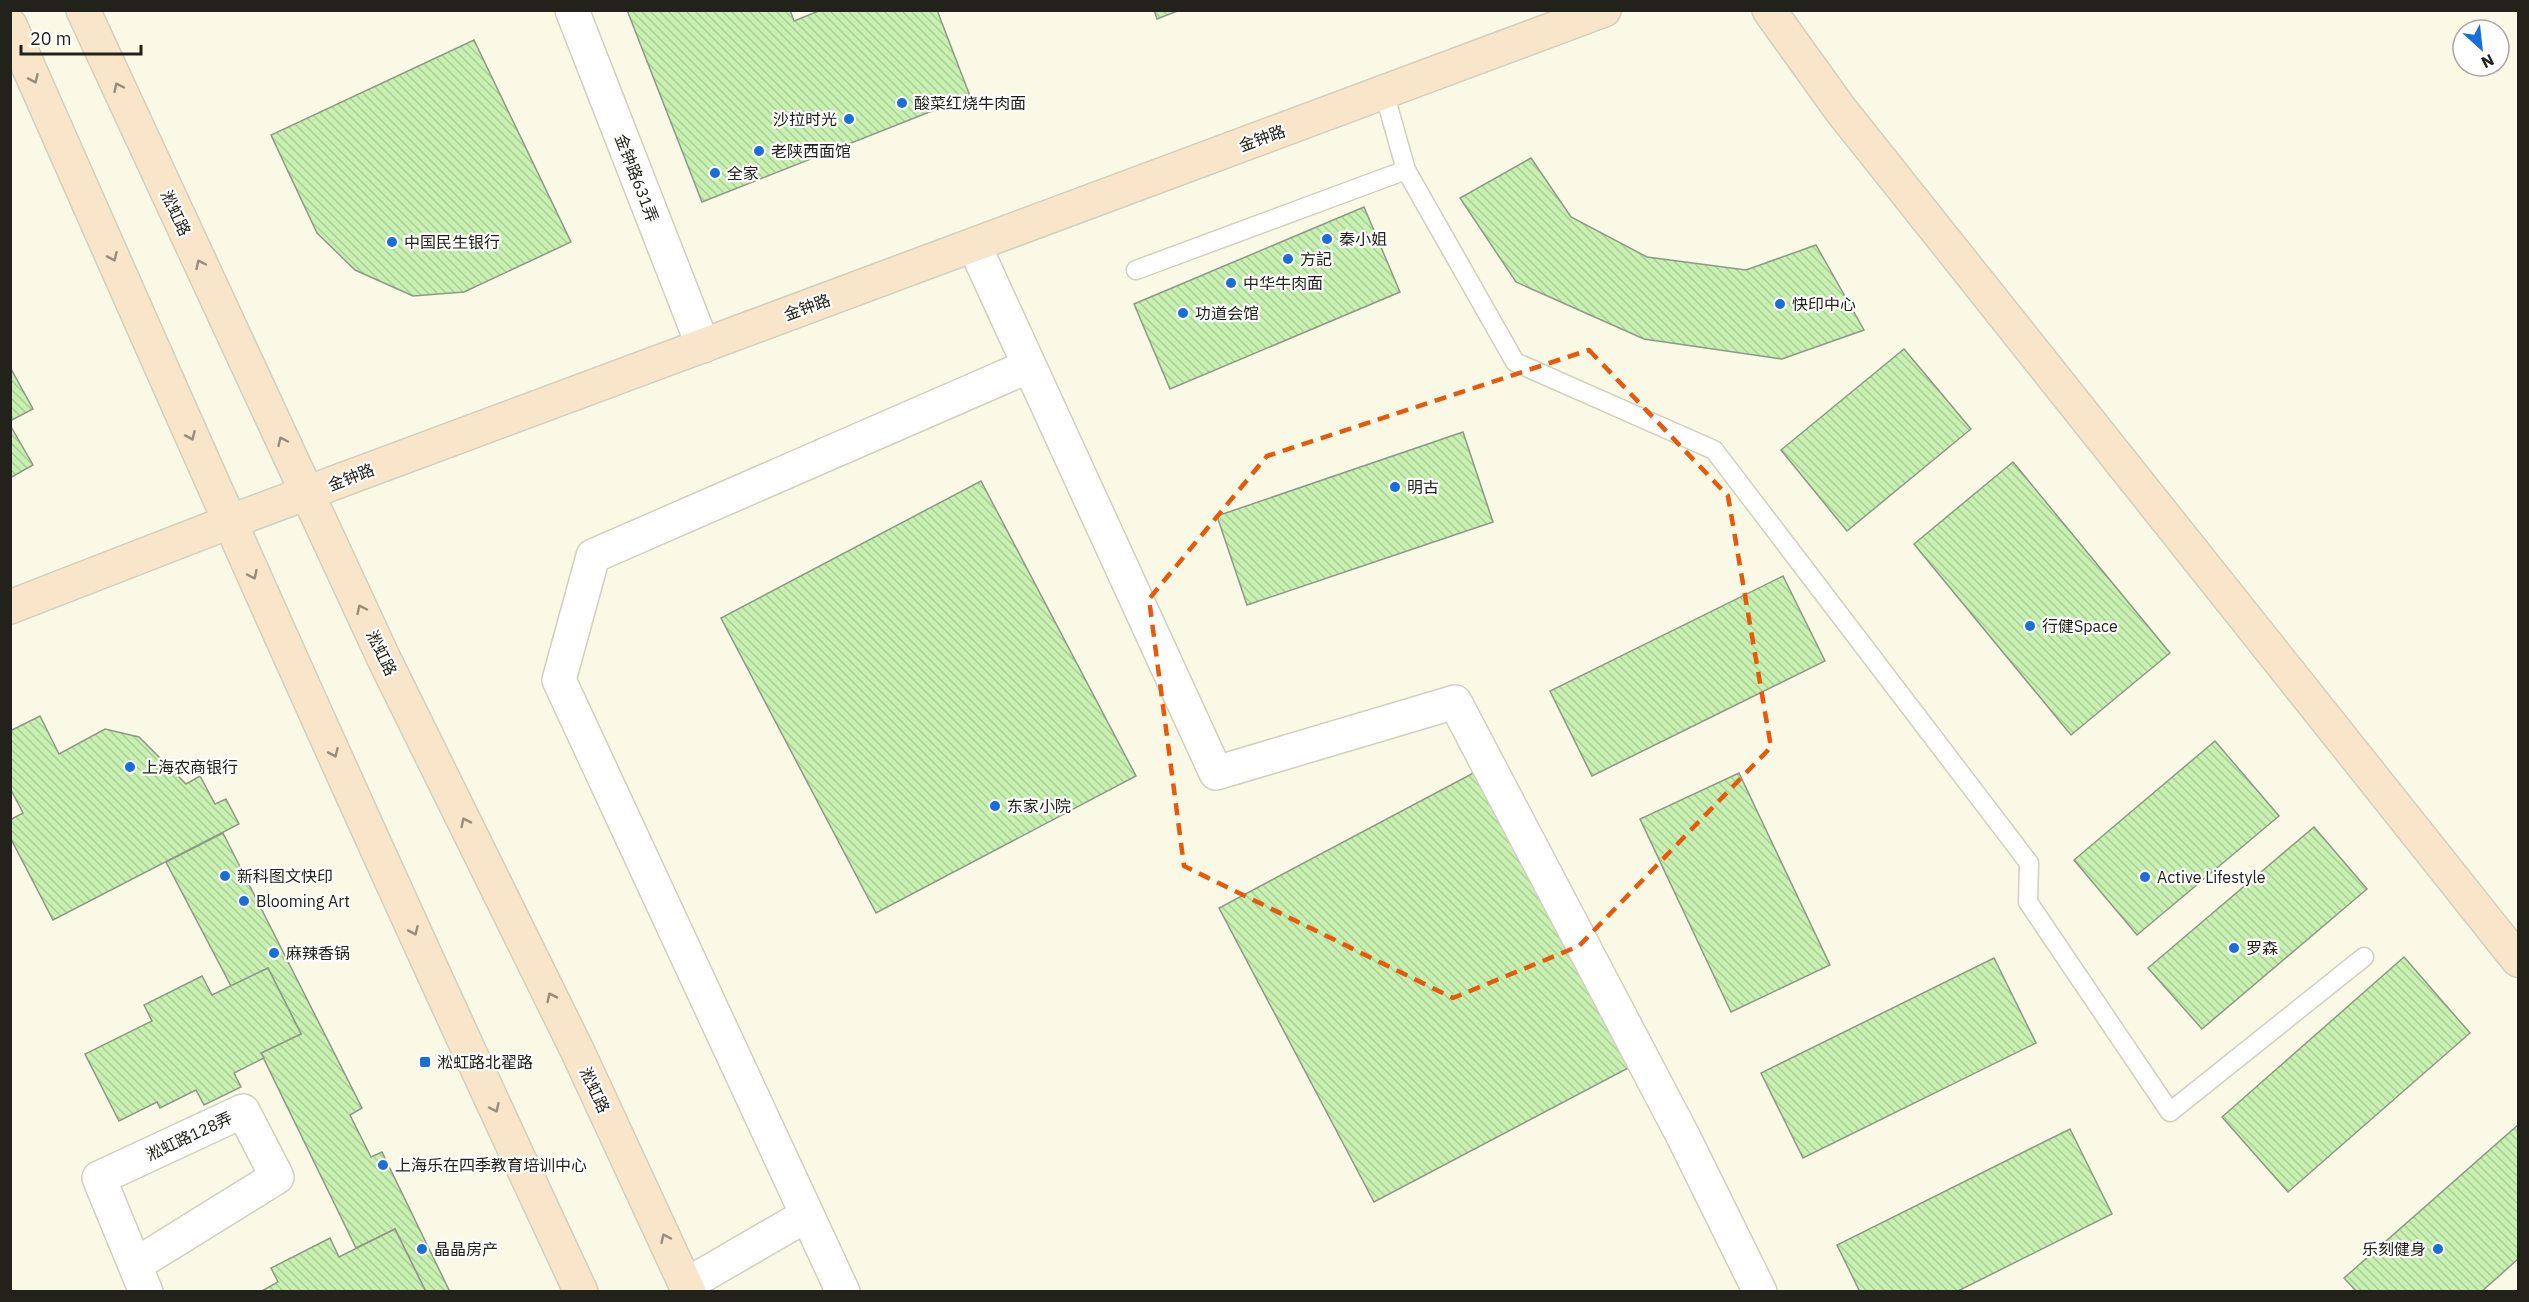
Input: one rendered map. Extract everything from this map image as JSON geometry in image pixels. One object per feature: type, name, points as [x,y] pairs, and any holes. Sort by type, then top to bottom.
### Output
[{"type":"street","name":"淞虹路","points":[[82,10],[385,661],[577,1050],[688,1288]]},
{"type":"street","name":"金钟路631弄","points":[[572,10],[703,346]]},
{"type":"street","name":"金钟路","points":[[10,607],[229,522],[1604,10]]},
{"type":"street","points":[[1769,10],[1840,109],[2518,960]]},
{"type":"street","points":[[10,25],[229,522],[466,1046],[581,1292]]},
{"type":"street","points":[[974,245],[1216,773],[1455,702],[1683,1136],[1760,1292]]},
{"type":"street","points":[[843,1292],[559,680],[593,556],[1029,366]]},
{"type":"street","name":"淞虹路128弄","points":[[243,1111],[277,1177],[141,1278],[99,1178],[243,1111]]},
{"type":"street","points":[[688,1288],[807,1215]]},
{"type":"lane","points":[[1384,92],[1406,170],[1515,362],[1714,450],[2029,863],[2028,902],[2170,1112],[2364,957]]},
{"type":"lane","points":[[1136,270],[1406,170]]},
{"type":"highlighted area","points":[[1589,350],[1728,496],[1771,747],[1579,946],[1453,998],[1184,866],[1149,599],[1267,456]]},
{"type":"building","points":[[627,10],[790,10],[794,21],[821,10],[937,10],[970,96],[702,202]]},
{"type":"building","points":[[1154,10],[1180,10],[1157,19]]},
{"type":"building","points":[[474,40],[571,242],[464,292],[413,296],[355,270],[317,233],[271,135]]},
{"type":"building","points":[[1531,158],[1571,217],[1647,257],[1746,270],[1816,245],[1864,330],[1782,359],[1644,339],[1516,282],[1460,198]]},
{"type":"building","points":[[1364,207],[1400,292],[1170,389],[1134,304]]},
{"type":"building","points":[[1904,349],[1971,429],[1847,531],[1781,450]]},
{"type":"building","points":[[10,367],[33,409],[10,421]]},
{"type":"building","points":[[10,425],[33,465],[10,478]]},
{"type":"building","points":[[1463,432],[1493,522],[1247,605],[1217,516]]},
{"type":"building","points":[[2013,462],[2170,653],[2071,735],[1914,544]]},
{"type":"building","points":[[981,481],[1136,776],[876,913],[721,618]]},
{"type":"building","points":[[1783,576],[1825,661],[1592,776],[1550,691]]},
{"type":"building","points":[[40,716],[59,754],[105,729],[139,737],[186,784],[200,776],[215,804],[226,799],[239,824],[53,920],[10,837],[10,820],[23,813],[10,788],[10,731]]},
{"type":"building","points":[[2215,741],[2279,816],[2137,935],[2074,860]]},
{"type":"building","points":[[1479,770],[1634,1065],[1374,1202],[1219,908]]},
{"type":"building","points":[[1739,773],[1830,965],[1731,1012],[1640,819]]},
{"type":"building","points":[[2314,827],[2367,889],[2202,1029],[2148,968]]},
{"type":"building","points":[[223,833],[362,1108],[350,1115],[371,1157],[382,1152],[450,1292],[426,1292],[395,1229],[356,1248],[261,1053],[301,1034],[268,968],[231,986],[166,862]]},
{"type":"building","points":[[2404,957],[2470,1033],[2288,1192],[2222,1117]]},
{"type":"building","points":[[1994,958],[2036,1043],[1803,1158],[1761,1073]]},
{"type":"building","points":[[268,968],[301,1034],[261,1053],[264,1058],[234,1073],[241,1087],[204,1105],[196,1090],[160,1108],[157,1102],[119,1121],[85,1054],[152,1021],[144,1005],[202,976],[212,995]]},
{"type":"building","points":[[2518,1125],[2518,1259],[2481,1292],[2357,1292],[2344,1278]]},
{"type":"building","points":[[2070,1129],[2112,1214],[1956,1292],[1860,1292],[1837,1245]]},
{"type":"building","points":[[395,1229],[426,1292],[260,1292],[278,1282],[271,1268],[330,1238],[339,1257]]},
{"type":"place","name":"酸菜红烧牛肉面","points":[[902,103]]},
{"type":"place","name":"沙拉时光","points":[[849,119]]},
{"type":"place","name":"老陕西面馆","points":[[759,151]]},
{"type":"place","name":"全家","points":[[715,173]]},
{"type":"place","name":"秦小姐","points":[[1327,239]]},
{"type":"place","name":"中国民生银行","points":[[392,242]]},
{"type":"place","name":"方記","points":[[1288,259]]},
{"type":"place","name":"中华牛肉面","points":[[1231,283]]},
{"type":"place","name":"快印中心","points":[[1780,304]]},
{"type":"place","name":"功道会馆","points":[[1183,313]]},
{"type":"place","name":"明古","points":[[1395,487]]},
{"type":"place","name":"行健Space","points":[[2030,626]]},
{"type":"place","name":"上海农商银行","points":[[130,767]]},
{"type":"place","name":"东家小院","points":[[995,806]]},
{"type":"place","name":"新科图文快印","points":[[225,876]]},
{"type":"place","name":"Active Lifestyle","points":[[2145,877]]},
{"type":"place","name":"Blooming Art","points":[[244,901]]},
{"type":"place","name":"罗森","points":[[2234,948]]},
{"type":"place","name":"麻辣香锅","points":[[274,953]]},
{"type":"place","name":"淞虹路北翟路","points":[[425,1062]]},
{"type":"place","name":"上海乐在四季教育培训中心","points":[[383,1165]]},
{"type":"place","name":"晶晶房产","points":[[422,1249]]},
{"type":"place","name":"乐刻健身","points":[[2438,1249]]}]
